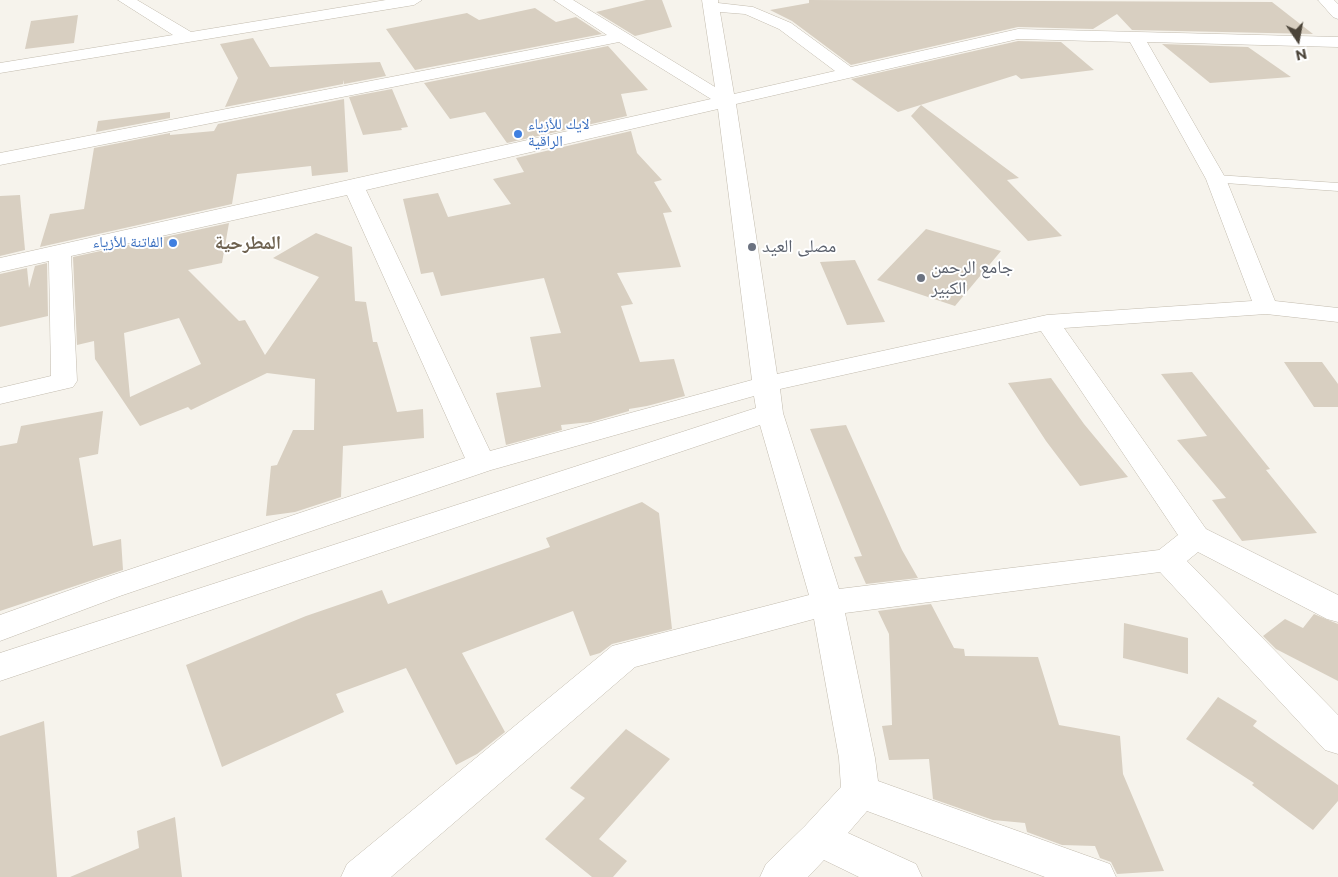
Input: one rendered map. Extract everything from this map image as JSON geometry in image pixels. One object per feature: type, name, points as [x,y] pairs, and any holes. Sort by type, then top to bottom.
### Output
[{"type":"street","points":[[126,0],[188,37]]},
{"type":"street","points":[[0,68],[188,37],[356,4],[414,0]]},
{"type":"street","points":[[562,0],[726,101]]},
{"type":"street","points":[[710,3],[756,0]]},
{"type":"street","points":[[1326,0],[1338,14]]},
{"type":"street","points":[[710,3],[748,10],[785,26],[848,73]]},
{"type":"street","points":[[710,3],[726,101],[768,398],[827,603],[857,758],[860,792],[819,839],[780,877]]},
{"type":"street","points":[[0,265],[354,187],[1018,34],[1338,42]]},
{"type":"street","points":[[0,159],[620,36]]},
{"type":"street","points":[[1136,37],[1216,179],[1266,307]]},
{"type":"street","points":[[354,187],[481,463]]},
{"type":"street","points":[[0,396],[64,380],[60,252]]},
{"type":"street","points":[[0,628],[109,588],[481,463],[768,398],[1047,322],[1266,307],[1338,315]]},
{"type":"street","points":[[1047,322],[1195,537],[1338,610]]},
{"type":"street","points":[[0,667],[293,568],[768,398]]},
{"type":"street","points":[[361,877],[624,656],[827,603],[1167,560],[1195,537]]},
{"type":"street","points":[[1167,560],[1338,739]]},
{"type":"street","points":[[860,792],[1096,877]]},
{"type":"street","points":[[819,839],[902,877]]},
{"type":"lane","points":[[1216,179],[1338,187]]},
{"type":"building","points":[[646,0],[662,0],[672,27],[635,36],[596,12]]},
{"type":"building","points":[[809,0],[1272,2],[1313,34],[1132,30],[1117,14],[1093,29],[1018,27],[851,65],[792,21],[770,10],[809,3]]},
{"type":"building","points":[[535,8],[556,22],[576,17],[602,34],[415,70],[386,29],[467,13],[479,20]]},
{"type":"building","points":[[78,15],[74,43],[25,49],[31,21]]},
{"type":"building","points":[[253,38],[270,67],[380,62],[386,76],[344,84],[343,80],[343,84],[225,107],[238,78],[220,44]]},
{"type":"building","points":[[1018,41],[1061,42],[1094,70],[1021,79],[1016,75],[898,112],[851,79]]},
{"type":"building","points":[[1162,44],[1248,47],[1291,77],[1210,83]]},
{"type":"building","points":[[608,46],[648,90],[621,94],[627,116],[507,143],[485,112],[450,119],[424,83]]},
{"type":"building","points":[[392,89],[408,127],[401,128],[402,130],[363,135],[349,97]]},
{"type":"building","points":[[344,99],[348,172],[312,176],[311,166],[237,174],[232,204],[40,247],[50,214],[84,209],[94,148],[170,133],[170,135],[214,131],[218,124]]},
{"type":"building","points":[[921,105],[1019,178],[1007,180],[1062,236],[1028,241],[911,116]]},
{"type":"building","points":[[170,112],[170,118],[96,132],[98,121]]},
{"type":"building","points":[[631,131],[637,153],[662,180],[654,182],[672,212],[663,213],[681,267],[617,273],[633,304],[621,306],[640,362],[674,359],[685,396],[629,409],[629,411],[591,422],[561,425],[562,430],[506,445],[496,393],[541,387],[530,337],[561,333],[544,278],[441,296],[433,272],[421,274],[403,199],[438,193],[448,217],[511,204],[493,179],[524,172],[516,158]]},
{"type":"building","points":[[20,195],[25,250],[0,256],[0,196]]},
{"type":"building","points":[[229,223],[222,263],[188,270],[239,321],[245,320],[265,355],[319,277],[273,258],[316,233],[352,247],[355,301],[366,302],[373,342],[377,342],[397,412],[423,409],[424,438],[343,446],[341,497],[295,512],[266,516],[271,466],[277,465],[293,430],[314,430],[315,379],[267,373],[191,410],[188,407],[140,426],[95,359],[94,341],[77,345],[73,257]],"holes":[[[179,318],[201,364],[130,397],[124,333]]]},
{"type":"building","points":[[926,229],[1001,251],[955,306],[877,280]]},
{"type":"building","points":[[855,260],[885,322],[847,325],[820,262]]},
{"type":"building","points":[[47,263],[48,316],[0,327],[0,274],[27,268],[29,288],[35,266]]},
{"type":"building","points":[[1284,362],[1322,362],[1338,384],[1338,407],[1314,407]]},
{"type":"building","points":[[1192,372],[1270,469],[1266,470],[1317,533],[1242,541],[1212,500],[1226,498],[1177,440],[1207,436],[1161,374]]},
{"type":"building","points":[[1051,378],[1084,424],[1128,477],[1080,486],[1046,441],[1008,383]]},
{"type":"building","points":[[103,411],[98,454],[79,458],[93,546],[121,539],[123,570],[0,611],[0,446],[17,443],[21,426]]},
{"type":"building","points":[[846,425],[902,550],[918,578],[866,584],[854,557],[862,556],[810,429]]},
{"type":"building","points":[[642,502],[659,513],[672,629],[612,644],[600,653],[590,656],[573,611],[462,653],[505,732],[477,754],[456,765],[406,668],[336,694],[344,712],[222,767],[186,665],[306,616],[382,590],[388,604],[550,547],[546,538]]},
{"type":"building","points":[[931,604],[954,648],[964,649],[965,656],[1038,657],[1059,725],[1120,736],[1123,774],[1164,871],[1117,874],[1111,862],[1100,858],[1095,846],[1062,845],[1027,832],[1025,823],[993,820],[933,799],[929,759],[889,760],[882,726],[892,725],[889,634],[878,611]]},
{"type":"building","points":[[1314,614],[1338,624],[1338,681],[1276,649],[1263,636],[1285,619],[1303,628]]},
{"type":"building","points":[[1124,623],[1188,638],[1188,674],[1123,658]]},
{"type":"building","points":[[1218,697],[1257,721],[1253,726],[1338,785],[1338,801],[1313,830],[1252,785],[1254,783],[1186,739]]},
{"type":"building","points":[[44,721],[57,877],[0,877],[0,736]]},
{"type":"building","points":[[626,729],[670,759],[599,839],[627,861],[613,877],[592,877],[545,839],[585,798],[570,788]]},
{"type":"building","points":[[175,817],[182,877],[70,877],[139,848],[137,831]]},
{"type":"place","name":"لايك للأزياء الراقية","points":[[518,134]]},
{"type":"place","name":"الفاتنة للأزياء","points":[[173,243]]},
{"type":"place","name":"مصلى العيد","points":[[752,247]]},
{"type":"place","name":"جامع الرحمن الكبير","points":[[921,278]]},
{"type":"district","name":"المطرحية","points":[[248,243]]}]
